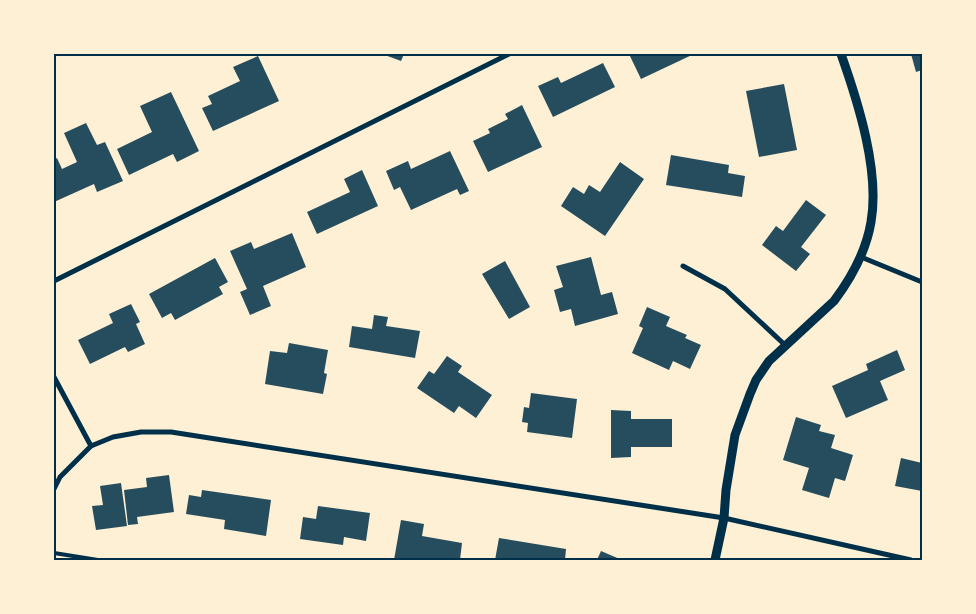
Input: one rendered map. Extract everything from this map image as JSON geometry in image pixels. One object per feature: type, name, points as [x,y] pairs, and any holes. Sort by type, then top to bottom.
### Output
[{"type":"street","points":[[494,54],[498,60]]},
{"type":"street","points":[[54,281],[509,54]]},
{"type":"street","points":[[715,560],[724,518],[726,490],[734,444],[743,408],[756,380],[769,361],[834,300],[850,277],[867,241],[873,209],[871,171],[861,116],[841,54]]},
{"type":"street","points":[[861,257],[922,282]]},
{"type":"street","points":[[683,266],[725,289],[785,345]]},
{"type":"street","points":[[54,377],[91,446]]},
{"type":"street","points":[[54,490],[60,477],[91,446],[113,437],[141,432],[171,432],[724,518],[911,560]]},
{"type":"lane","points":[[54,553],[98,560]]},
{"type":"building","points":[[382,54],[404,54],[401,61]]},
{"type":"building","points":[[629,54],[694,54],[641,79]]},
{"type":"building","points":[[911,54],[922,54],[922,70],[916,72]]},
{"type":"building","points":[[258,56],[279,101],[213,131],[202,108],[212,104],[208,96],[240,81],[233,67]]},
{"type":"building","points":[[603,63],[615,87],[553,117],[538,86],[558,77],[561,83]]},
{"type":"building","points":[[784,84],[797,150],[759,157],[746,91]]},
{"type":"building","points":[[171,92],[199,151],[177,162],[173,154],[129,175],[117,149],[152,132],[140,106]]},
{"type":"building","points":[[522,105],[542,147],[488,172],[473,141],[490,133],[488,129],[508,119],[505,114]]},
{"type":"building","points":[[86,123],[97,145],[105,142],[123,181],[97,192],[94,184],[54,202],[54,160],[57,158],[62,169],[77,162],[64,133]]},
{"type":"building","points":[[450,151],[469,191],[460,195],[457,189],[411,210],[400,187],[394,190],[386,171],[408,161],[411,169]]},
{"type":"building","points":[[671,155],[729,165],[728,173],[745,176],[742,197],[666,185]]},
{"type":"building","points":[[620,162],[644,179],[605,236],[561,206],[573,187],[584,194],[589,185],[600,192]]},
{"type":"building","points":[[362,170],[378,206],[317,234],[307,212],[350,192],[344,179]]},
{"type":"building","points":[[806,200],[826,215],[801,247],[810,254],[796,271],[762,245],[776,226],[783,231]]},
{"type":"building","points":[[292,233],[306,267],[263,286],[271,306],[250,315],[240,292],[247,289],[230,251],[251,242],[254,249]]},
{"type":"building","points":[[591,257],[601,295],[612,292],[618,314],[575,326],[571,309],[560,312],[554,290],[563,287],[556,266]]},
{"type":"building","points":[[215,258],[228,282],[219,287],[223,294],[175,320],[171,313],[162,318],[149,294]]},
{"type":"building","points":[[505,261],[530,307],[509,319],[482,274]]},
{"type":"building","points":[[131,304],[140,322],[136,324],[145,344],[128,352],[125,347],[90,364],[78,340],[113,323],[109,314]]},
{"type":"building","points":[[647,307],[670,317],[666,326],[687,335],[685,338],[701,345],[690,369],[673,361],[669,370],[632,353],[643,328],[639,326]]},
{"type":"building","points":[[374,315],[388,317],[386,326],[420,331],[415,358],[349,347],[352,326],[372,329]]},
{"type":"building","points":[[289,343],[328,350],[324,373],[327,374],[323,394],[265,384],[270,351],[287,353]]},
{"type":"building","points":[[897,350],[905,370],[880,381],[888,400],[846,418],[832,386],[868,370],[866,364]]},
{"type":"building","points":[[447,356],[462,366],[458,372],[492,395],[476,418],[459,406],[454,413],[417,388],[429,371],[434,374]]},
{"type":"building","points":[[531,393],[577,399],[572,438],[527,432],[528,423],[522,422],[524,407],[529,408]]},
{"type":"building","points":[[611,410],[631,411],[631,419],[672,419],[672,447],[631,447],[631,457],[611,458]]},
{"type":"building","points":[[796,417],[821,425],[819,431],[835,435],[831,448],[853,455],[845,481],[835,478],[829,498],[802,490],[809,468],[783,460]]},
{"type":"building","points":[[901,458],[922,463],[922,491],[895,486]]},
{"type":"building","points":[[169,475],[174,512],[137,517],[138,524],[128,525],[124,490],[147,487],[146,478]]},
{"type":"building","points":[[121,483],[127,526],[96,530],[92,506],[103,505],[100,486]]},
{"type":"building","points":[[202,490],[271,500],[266,536],[224,529],[225,520],[186,514],[189,495],[201,497]]},
{"type":"building","points":[[318,506],[370,513],[366,541],[344,537],[343,545],[300,539],[303,517],[316,519]]},
{"type":"building","points":[[401,520],[424,524],[422,536],[462,543],[460,560],[394,560]]},
{"type":"building","points":[[499,538],[566,549],[565,560],[495,560]]},
{"type":"building","points":[[601,551],[622,560],[597,560]]}]
